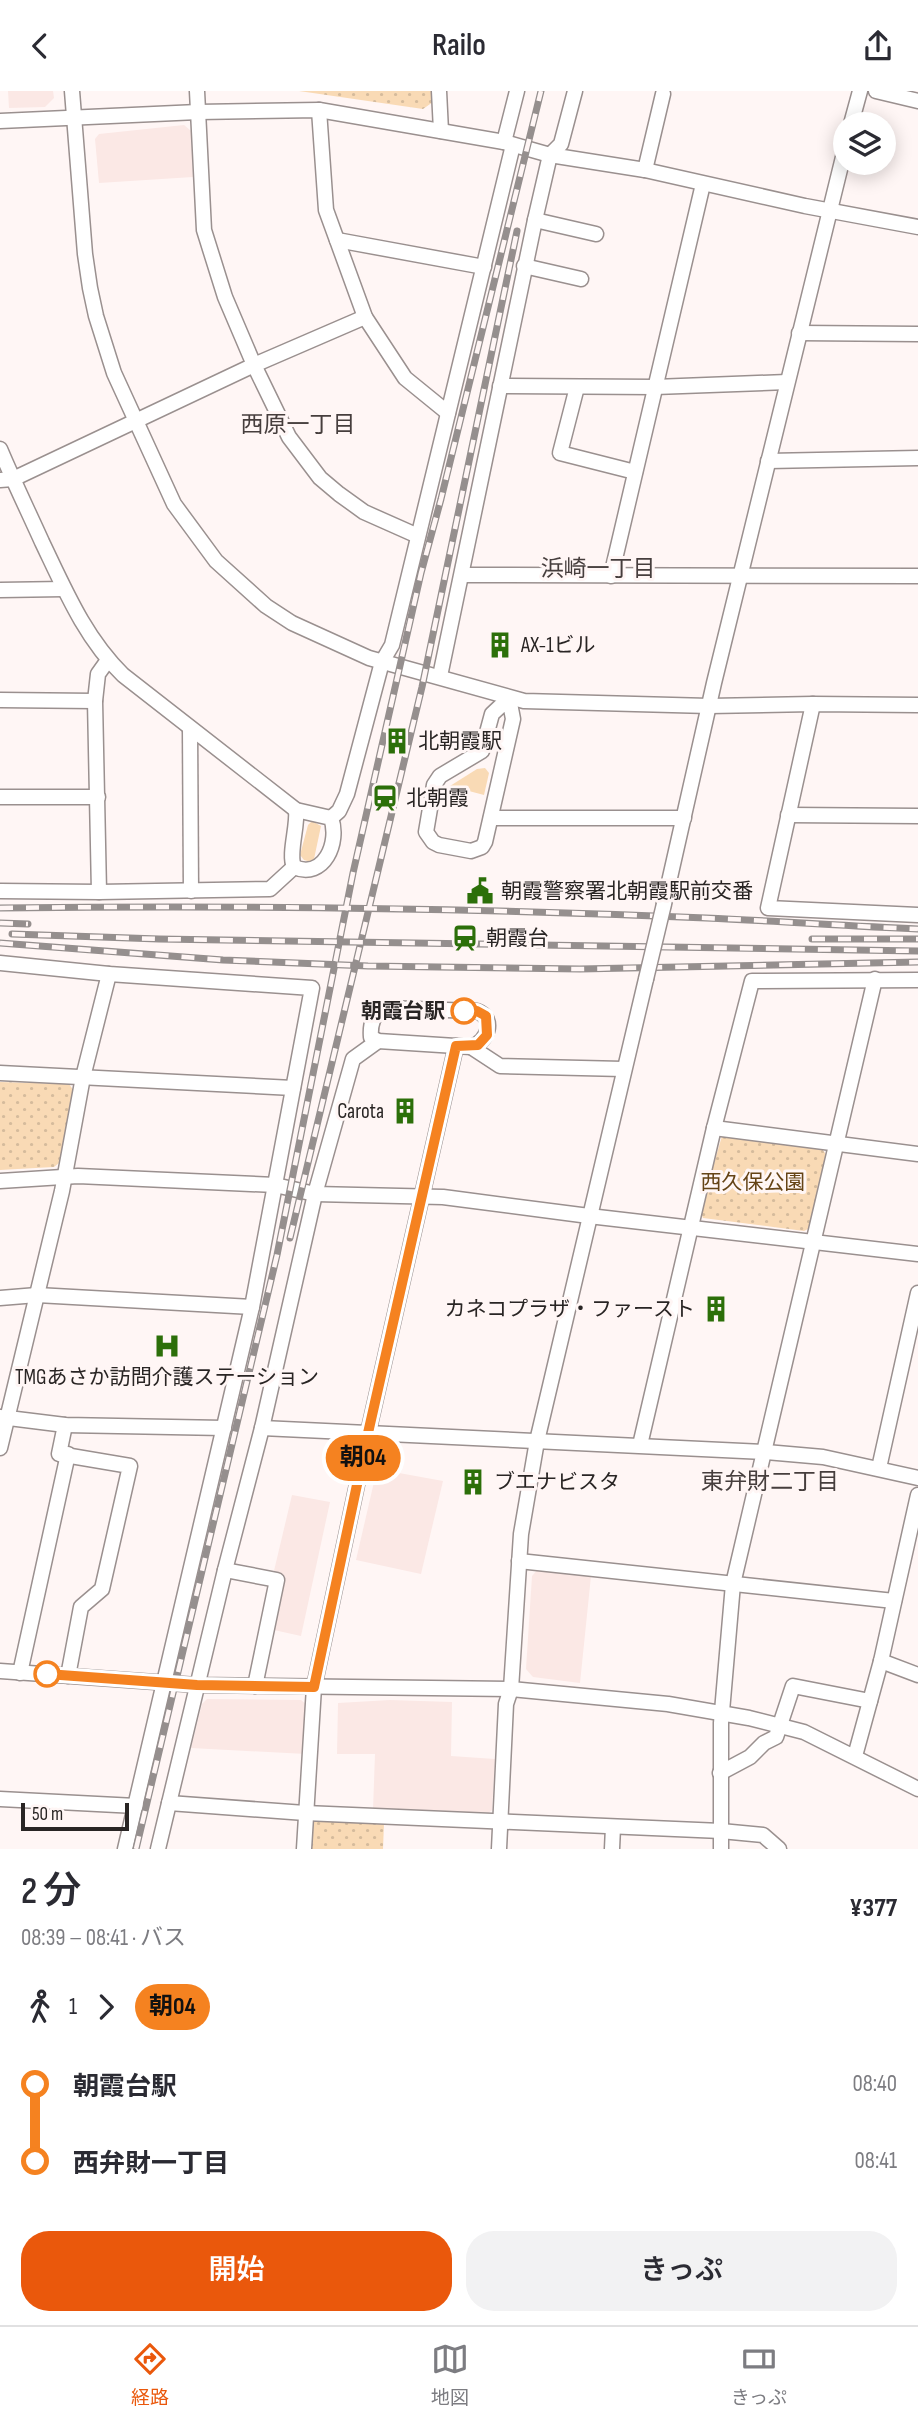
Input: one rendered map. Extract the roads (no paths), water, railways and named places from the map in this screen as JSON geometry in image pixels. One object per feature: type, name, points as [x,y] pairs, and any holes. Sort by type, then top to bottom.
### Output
[{"type":"street","points":[[72,91],[85,254],[96,316],[114,373],[174,504],[216,561],[241,585],[292,623],[382,662],[440,676],[509,698],[540,703],[709,706],[918,705]]},
{"type":"street","points":[[197,91],[204,230],[225,297],[289,437],[320,478],[364,512],[418,536]]},
{"type":"street","points":[[439,91],[441,131]]},
{"type":"street","points":[[331,818],[339,811],[347,795],[382,662],[392,645],[484,267],[517,91]]},
{"type":"street","points":[[440,676],[524,266],[550,155],[561,144],[575,91]]},
{"type":"street","points":[[854,112],[860,91]]},
{"type":"street","points":[[876,91],[918,101]]},
{"type":"street","points":[[645,170],[663,94]]},
{"type":"street","points":[[0,121],[198,112],[319,110],[508,144],[550,155],[645,170],[830,211],[918,227]]},
{"type":"street","points":[[319,110],[326,210],[365,317],[405,378],[448,413]]},
{"type":"street","points":[[499,1849],[506,1703],[511,1689],[519,1561],[537,1441],[740,575],[839,175]]},
{"type":"street","points":[[611,576],[703,184]]},
{"type":"street","points":[[535,220],[596,234]]},
{"type":"street","points":[[337,240],[484,267]]},
{"type":"street","points":[[524,266],[582,279]]},
{"type":"street","points":[[7,479],[365,317]]},
{"type":"street","points":[[799,333],[918,334]]},
{"type":"street","points":[[500,386],[655,387],[787,381]]},
{"type":"street","points":[[577,387],[560,453],[635,472]]},
{"type":"street","points":[[0,449],[7,479],[94,644],[108,660],[123,675],[296,810],[331,818]]},
{"type":"street","points":[[768,461],[918,458]]},
{"type":"street","points":[[462,575],[918,576]]},
{"type":"street","points":[[0,590],[64,589]]},
{"type":"street","points":[[99,892],[95,701],[99,674],[108,660]]},
{"type":"street","points":[[509,698],[513,719],[485,842],[476,850],[433,842],[426,832],[436,781],[445,772],[482,751],[492,714],[509,698]]},
{"type":"street","points":[[0,700],[95,701]]},
{"type":"street","points":[[813,704],[768,908],[918,915]]},
{"type":"street","points":[[190,728],[191,891]]},
{"type":"street","points":[[482,751],[497,760],[502,771]]},
{"type":"street","points":[[0,797],[98,797]]},
{"type":"street","points":[[294,867],[292,862],[296,810]]},
{"type":"street","points":[[788,815],[918,816]]},
{"type":"street","points":[[294,867],[310,870],[318,868],[327,859],[334,834],[331,818]]},
{"type":"street","points":[[491,818],[684,818]]},
{"type":"street","points":[[0,891],[270,889],[294,867]]},
{"type":"street","points":[[0,963],[109,974],[312,988],[252,1307],[125,1849]]},
{"type":"street","points":[[0,1448],[3,1418],[37,1295],[83,1077],[109,974]]},
{"type":"street","points":[[721,1849],[722,1713],[733,1584],[876,979]]},
{"type":"street","points":[[640,1445],[690,1227],[752,981],[918,980]]},
{"type":"street","points":[[384,1008],[477,1011],[486,1016],[487,1035],[484,1041],[471,1047],[456,1046],[379,1041],[371,1037],[372,1021],[384,1008]]},
{"type":"street","points":[[158,1849],[262,1428],[315,1193],[353,1059],[379,1041]]},
{"type":"street","points":[[304,1849],[314,1687],[368,1433],[456,1046]]},
{"type":"street","points":[[471,1047],[500,1066],[623,1069]]},
{"type":"street","points":[[0,1073],[293,1088]]},
{"type":"street","points":[[714,1128],[918,1154]]},
{"type":"street","points":[[0,1181],[64,1176],[275,1185],[315,1193],[424,1195],[918,1254]]},
{"type":"street","points":[[879,1468],[918,1293]]},
{"type":"street","points":[[0,1298],[37,1295],[252,1307]]},
{"type":"street","points":[[3,1418],[65,1425],[224,1428]]},
{"type":"street","points":[[65,1425],[59,1454],[130,1466],[102,1589],[81,1607],[68,1676]]},
{"type":"street","points":[[262,1428],[766,1452],[823,1457],[918,1478]]},
{"type":"street","points":[[20,1673],[68,1454]]},
{"type":"street","points":[[855,1756],[881,1661],[918,1495]]},
{"type":"street","points":[[519,1561],[894,1601]]},
{"type":"street","points":[[225,1570],[276,1580],[256,1686]]},
{"type":"street","points":[[881,1661],[918,1675]]},
{"type":"street","points":[[0,1671],[197,1685],[511,1689],[668,1705],[781,1724],[855,1756],[918,1789]]},
{"type":"street","points":[[720,1773],[750,1757],[764,1743],[776,1737],[793,1686],[870,1701]]},
{"type":"street","points":[[0,1799],[136,1805]]},
{"type":"street","points":[[169,1803],[305,1814],[722,1831],[763,1835],[779,1849]]},
{"type":"street","points":[[612,1849],[613,1827]]},
{"type":"railway","points":[[136,1849],[277,1255],[353,873],[421,573],[541,91]]},
{"type":"railway","points":[[290,1238],[422,687],[517,231]]},
{"type":"railway","points":[[0,908],[265,907],[441,910],[706,918],[918,929]]},
{"type":"railway","points":[[0,923],[28,924]]},
{"type":"railway","points":[[12,934],[159,939],[918,951]]},
{"type":"railway","points":[[812,939],[918,939]]},
{"type":"railway","points":[[0,943],[223,960],[368,966],[580,969],[918,962]]},
{"type":"place","name":"AX-1ビル","points":[[500,645]]},
{"type":"place","name":"北朝霞駅","points":[[397,741]]},
{"type":"place","name":"北朝霞","points":[[385,798]]},
{"type":"place","name":"朝霞警察署北朝霞駅前交番","points":[[480,891]]},
{"type":"place","name":"朝霞台","points":[[465,938]]},
{"type":"place","name":"朝霞台駅","points":[[464,1011]]},
{"type":"place","name":"Carota","points":[[405,1111]]},
{"type":"place","name":"カネコプラザ・ファースト","points":[[716,1309]]},
{"type":"place","name":"TMGあさか訪問介護ステーション","points":[[167,1346]]},
{"type":"place","name":"ブエナビスタ","points":[[473,1482]]},
{"type":"district","name":"西原一丁目","points":[[298,424]]},
{"type":"district","name":"浜崎一丁目","points":[[598,568]]},
{"type":"district","name":"東弁財二丁目","points":[[770,1481]]},
{"type":"park label","name":"西久保公園","points":[[753,1182]]}]
